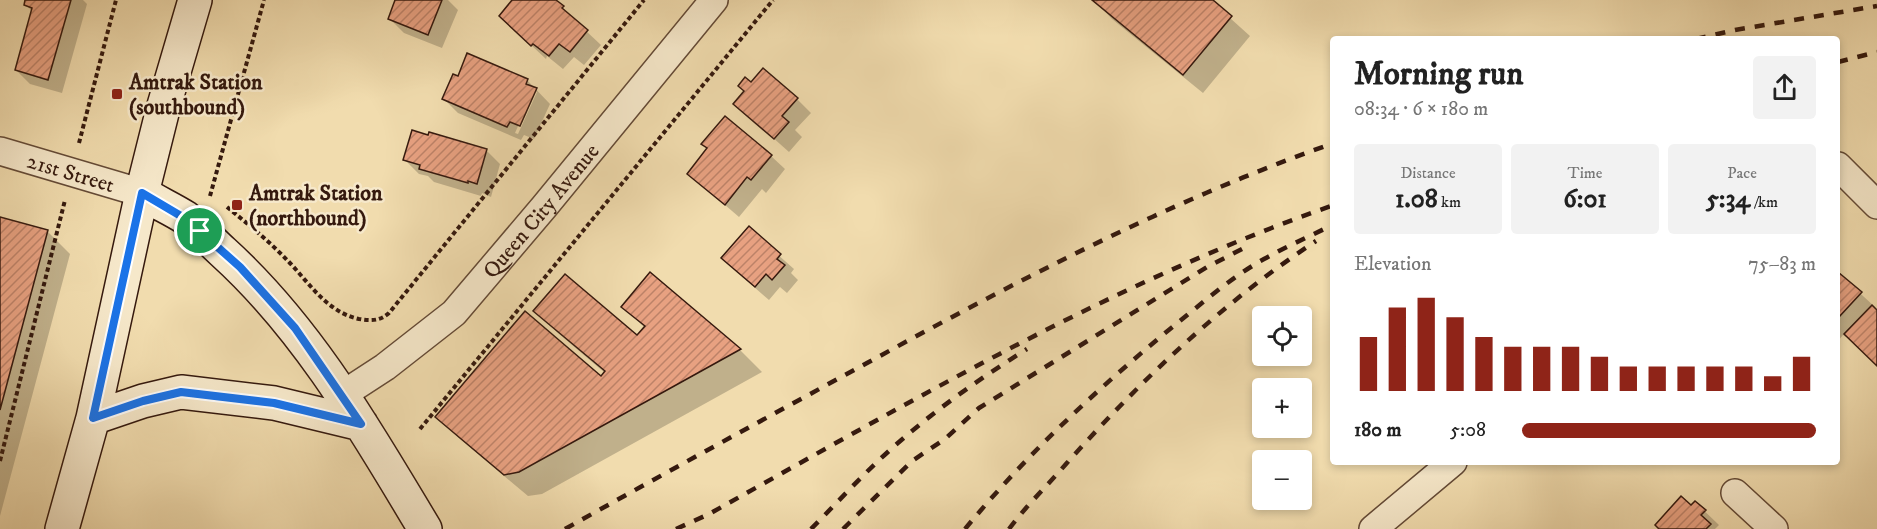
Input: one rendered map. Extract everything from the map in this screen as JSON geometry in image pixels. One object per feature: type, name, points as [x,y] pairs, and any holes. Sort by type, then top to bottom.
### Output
[{"type":"main road","points":[[62,529],[93,418],[142,193],[163,109],[195,0]]},
{"type":"main road","points":[[142,193],[186,219],[200,231],[240,267],[295,328],[361,424],[425,529]]},
{"type":"main road","points":[[93,418],[143,401],[181,392],[274,403],[361,424]]},
{"type":"street","name":"Queen City Avenue","points":[[342,395],[385,367],[454,313],[714,0]]},
{"type":"street","name":"21st Street","points":[[0,151],[142,193]]},
{"type":"street","points":[[1840,168],[1877,205]]},
{"type":"street","points":[[1373,529],[1449,465]]},
{"type":"street","points":[[1735,493],[1774,529]]},
{"type":"path","points":[[0,461],[116,0]]},
{"type":"path","points":[[200,231],[264,0]]},
{"type":"path","points":[[220,201],[289,262],[325,302],[349,317],[367,320],[382,319],[644,0]]},
{"type":"path","points":[[420,429],[773,0]]},
{"type":"path","points":[[211,193],[214,197]]},
{"type":"building","points":[[25,0],[71,0],[48,80],[15,70],[32,8],[24,5]]},
{"type":"building","points":[[395,0],[442,0],[428,35],[388,19]]},
{"type":"building","points":[[512,0],[556,0],[588,30],[570,52],[559,44],[549,56],[533,44],[531,46],[499,16]]},
{"type":"building","points":[[1092,0],[1213,0],[1232,16],[1183,75]]},
{"type":"building","points":[[467,53],[528,79],[526,84],[537,88],[520,126],[510,122],[507,127],[442,99],[453,74],[458,76]]},
{"type":"building","points":[[763,68],[798,98],[782,116],[789,122],[774,139],[733,104],[744,91],[738,86],[745,77],[751,82]]},
{"type":"building","points":[[725,116],[772,155],[751,180],[747,177],[725,205],[687,174],[707,148],[701,144]]},
{"type":"building","points":[[412,130],[428,135],[429,132],[487,149],[477,184],[419,169],[420,165],[403,160]]},
{"type":"building","points":[[0,217],[48,230],[0,410]]},
{"type":"building","points":[[749,226],[781,254],[777,259],[785,265],[772,280],[766,274],[755,287],[721,258]]},
{"type":"building","points":[[650,272],[741,349],[519,472],[504,475],[435,417],[525,311],[601,376],[605,371],[533,311],[565,274],[637,335],[645,326],[621,307]]},
{"type":"building","points":[[1840,274],[1862,292],[1840,316]]},
{"type":"building","points":[[1872,305],[1877,310],[1877,366],[1844,334]]},
{"type":"building","points":[[1681,496],[1691,505],[1695,501],[1706,510],[1701,515],[1711,524],[1706,529],[1659,529],[1655,525]]},
{"type":"railway","points":[[1709,36],[1877,6]]},
{"type":"railway","points":[[1840,61],[1877,52]]},
{"type":"railway","points":[[565,529],[923,332],[1038,272],[1213,190],[1330,144]]},
{"type":"railway","points":[[676,529],[709,514],[937,387],[1093,307],[1172,270],[1330,207]]},
{"type":"railway","points":[[965,529],[1037,449],[1115,376],[1170,329],[1251,266],[1330,226]]},
{"type":"railway","points":[[1009,529],[1094,433],[1153,373],[1248,290],[1316,241]]},
{"type":"railway","points":[[843,529],[912,461],[945,439],[979,408],[1207,267],[1244,248]]},
{"type":"railway","points":[[811,529],[893,447],[968,388],[1027,349]]},
{"type":"place","name":"Amtrak Station (southbound)","points":[[117,94]]},
{"type":"place","name":"Amtrak Station (northbound)","points":[[237,205]]},
{"type":"route","points":[[142,193],[186,219],[200,231],[240,267],[295,328],[361,424],[274,403],[181,392],[143,401],[93,418],[142,193]]}]
